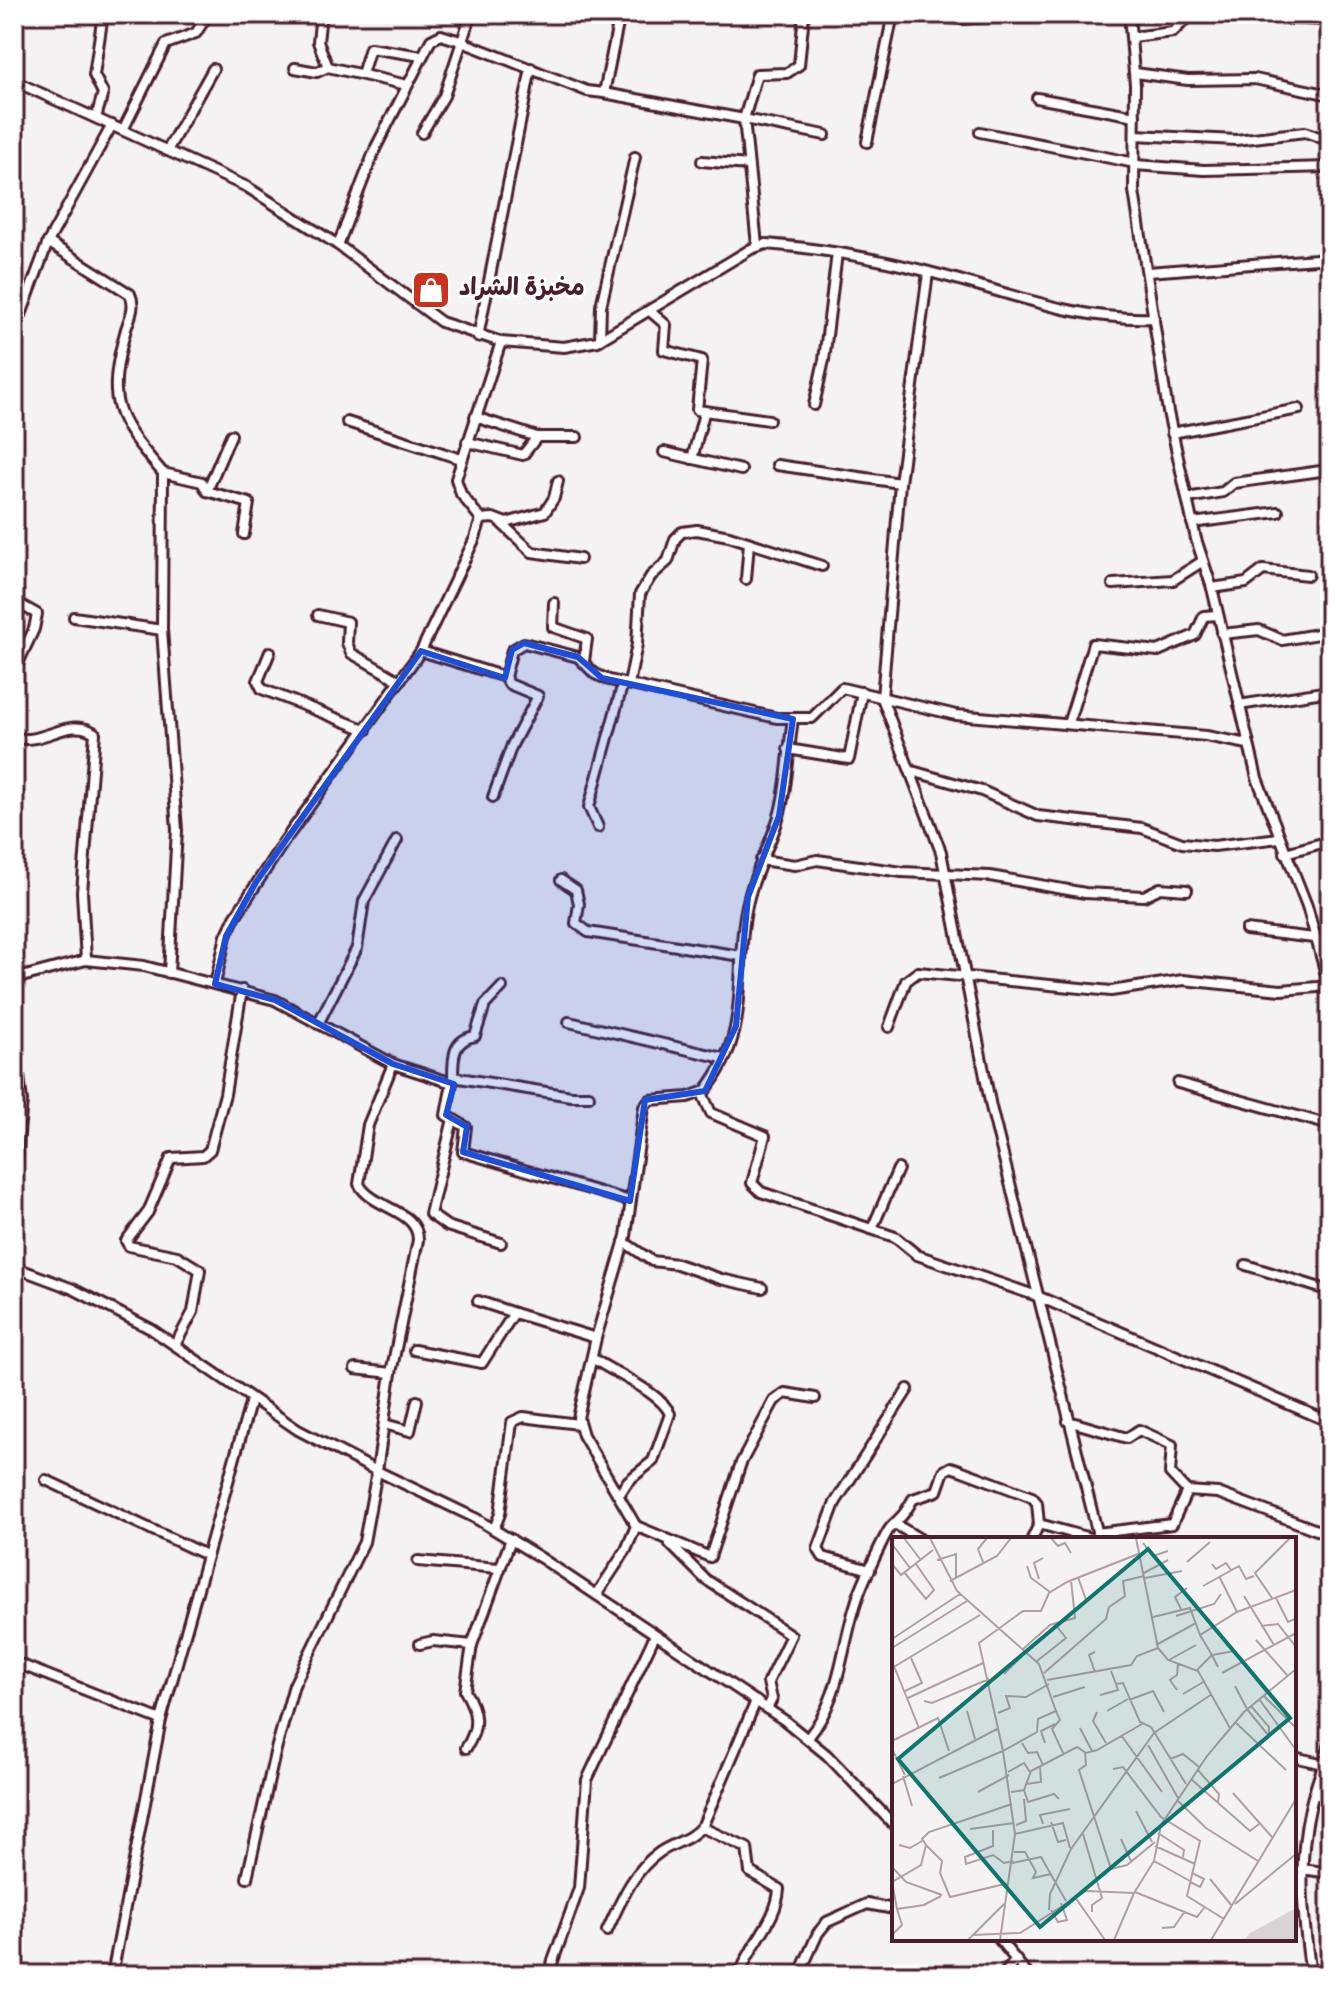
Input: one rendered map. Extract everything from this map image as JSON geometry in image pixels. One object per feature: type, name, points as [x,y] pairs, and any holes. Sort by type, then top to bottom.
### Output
[{"type":"street","points":[[96,118],[103,93],[94,75],[94,66],[103,14]]},
{"type":"street","points":[[123,130],[166,44],[196,33],[208,14]]},
{"type":"street","points":[[321,14],[318,42],[328,67]]},
{"type":"street","points":[[422,133],[444,96],[471,14]]},
{"type":"street","points":[[604,93],[620,14]]},
{"type":"street","points":[[761,245],[744,119],[757,74],[787,73],[799,65],[804,14]]},
{"type":"street","points":[[867,142],[893,14]]},
{"type":"street","points":[[917,14],[1000,19],[1027,14]]},
{"type":"street","points":[[889,1027],[911,976],[918,972],[1111,991],[1183,980],[1281,990],[1330,987],[1307,906],[1279,838],[1248,744],[1172,433],[1137,212],[1135,73],[1129,14]]},
{"type":"street","points":[[1131,34],[1173,32],[1190,15],[1330,20]]},
{"type":"street","points":[[338,245],[376,147],[422,56],[436,37],[462,42],[587,91],[825,135]]},
{"type":"street","points":[[362,74],[370,48],[422,56]]},
{"type":"street","points":[[295,68],[317,72],[328,67],[407,85]]},
{"type":"street","points":[[478,337],[531,68]]},
{"type":"street","points":[[168,149],[213,69]]},
{"type":"street","points":[[1135,73],[1188,80],[1255,79],[1330,95]]},
{"type":"street","points":[[14,81],[168,149],[264,196],[338,245],[429,315],[478,337],[501,342],[564,347],[600,340],[654,314],[761,245],[837,253],[928,273],[1065,312],[1125,319],[1154,318]]},
{"type":"street","points":[[1037,98],[1135,116]]},
{"type":"street","points":[[14,321],[21,315],[48,242],[112,125]]},
{"type":"street","points":[[980,132],[1135,164],[1217,170],[1330,167]]},
{"type":"street","points":[[1135,135],[1236,140],[1305,132],[1330,141]]},
{"type":"street","points":[[600,340],[601,306],[635,157]]},
{"type":"street","points":[[702,161],[748,165]]},
{"type":"street","points":[[48,242],[130,294],[133,306],[123,343],[116,410],[133,440],[163,473],[202,482],[207,491],[249,503],[244,534]]},
{"type":"street","points":[[814,405],[824,360],[837,253]]},
{"type":"street","points":[[1148,272],[1330,258]]},
{"type":"street","points":[[928,273],[900,483],[882,698],[934,829],[991,1107],[1097,1537]]},
{"type":"street","points":[[654,314],[666,325],[664,350],[702,360],[696,408],[704,413],[769,420]]},
{"type":"street","points":[[501,342],[461,459],[458,486],[481,519],[512,522],[545,512],[554,498],[558,481]]},
{"type":"street","points":[[1172,433],[1299,409]]},
{"type":"street","points":[[692,459],[704,413]]},
{"type":"street","points":[[475,417],[537,437],[577,437]]},
{"type":"street","points":[[347,422],[461,459]]},
{"type":"street","points":[[207,491],[231,435]]},
{"type":"street","points":[[467,442],[523,455],[537,437]]},
{"type":"street","points":[[664,452],[741,470]]},
{"type":"street","points":[[777,465],[900,483]]},
{"type":"street","points":[[1187,498],[1223,492],[1234,483],[1321,471]]},
{"type":"street","points":[[163,473],[162,630],[177,830],[169,973]]},
{"type":"street","points":[[1192,523],[1278,512]]},
{"type":"street","points":[[215,984],[226,936],[256,882],[421,651],[475,538],[481,519]]},
{"type":"street","points":[[500,521],[532,552],[580,559]]},
{"type":"street","points":[[598,827],[589,807],[637,644],[640,594],[651,576],[668,561],[678,535],[697,530],[822,566]]},
{"type":"street","points":[[746,579],[749,543]]},
{"type":"street","points":[[1113,584],[1173,580],[1203,561]]},
{"type":"street","points":[[1212,588],[1246,583],[1263,570],[1308,575]]},
{"type":"street","points":[[14,601],[36,611],[37,619],[14,672]]},
{"type":"street","points":[[554,603],[550,621],[553,627],[587,639],[584,661]]},
{"type":"street","points":[[318,615],[348,622],[348,649],[400,681]]},
{"type":"street","points":[[1068,724],[1093,644],[1158,651],[1195,635],[1204,616],[1217,615]]},
{"type":"street","points":[[74,617],[162,630]]},
{"type":"street","points":[[1222,634],[1259,630],[1282,640],[1330,632]]},
{"type":"street","points":[[505,677],[512,650],[518,643],[560,651],[584,661],[602,678],[793,719],[819,714],[842,688],[967,716],[1206,736],[1248,744]]},
{"type":"street","points":[[421,651],[505,677],[509,684],[538,696],[512,745],[493,797]]},
{"type":"street","points":[[270,652],[258,681],[262,689],[366,730]]},
{"type":"street","points":[[1239,705],[1330,691]]},
{"type":"street","points":[[788,749],[849,759],[862,692]]},
{"type":"street","points":[[767,1709],[772,1699],[768,1682],[791,1635],[705,1579],[670,1543],[653,1531],[636,1526],[578,1424],[596,1338],[624,1242],[645,1103],[702,1093],[723,1058],[741,1009],[741,956],[748,897],[779,816],[793,719]]},
{"type":"street","points":[[14,737],[30,740],[72,726],[95,733],[82,892],[86,960]]},
{"type":"street","points":[[912,771],[982,791],[1038,816],[1142,828],[1182,843],[1214,846],[1279,838]]},
{"type":"street","points":[[318,1024],[357,948],[364,901],[397,840]]},
{"type":"street","points":[[1285,853],[1330,841]]},
{"type":"street","points":[[761,860],[795,865],[817,860],[902,872],[944,872],[1085,893],[1144,896],[1163,887],[1187,890]]},
{"type":"street","points":[[561,880],[576,890],[579,904],[576,923],[588,932],[741,956]]},
{"type":"street","points":[[1246,930],[1314,938]]},
{"type":"street","points":[[14,979],[86,960],[109,960],[275,1000],[393,1064],[452,1080],[589,1096]]},
{"type":"street","points":[[502,987],[485,1005],[475,1036],[459,1040],[446,1115],[467,1128],[463,1152],[630,1201]]},
{"type":"street","points":[[175,1345],[193,1312],[200,1270],[177,1256],[129,1246],[126,1241],[148,1212],[171,1158],[203,1156],[210,1150],[225,1094],[242,990]]},
{"type":"street","points":[[569,1022],[723,1058]]},
{"type":"street","points":[[14,1035],[22,1101],[16,1163]]},
{"type":"street","points":[[247,1878],[294,1685],[364,1542],[377,1471],[391,1373],[418,1231],[411,1222],[368,1196],[359,1184],[368,1125],[393,1064]]},
{"type":"street","points":[[1178,1083],[1330,1125]]},
{"type":"street","points":[[702,1093],[711,1113],[765,1136],[752,1183],[758,1190],[895,1237],[917,1255],[973,1277],[1037,1296],[1330,1422]]},
{"type":"street","points":[[453,1119],[430,1214],[447,1226],[501,1243]]},
{"type":"street","points":[[872,1229],[898,1169]]},
{"type":"street","points":[[624,1242],[652,1261],[677,1264],[721,1279],[762,1288]]},
{"type":"street","points":[[1246,1265],[1330,1291]]},
{"type":"street","points":[[14,1267],[73,1289],[175,1345],[251,1400],[315,1439],[511,1539],[808,1738],[892,1818]]},
{"type":"street","points":[[478,1301],[596,1338]]},
{"type":"street","points":[[414,1350],[482,1363],[514,1313]]},
{"type":"street","points":[[592,1358],[629,1383],[656,1393],[670,1414],[653,1461],[628,1481],[619,1495]]},
{"type":"street","points":[[355,1369],[391,1373]]},
{"type":"street","points":[[870,1570],[823,1557],[818,1549],[819,1541],[835,1503],[908,1389]]},
{"type":"street","points":[[670,1543],[710,1557],[741,1463],[774,1401],[785,1393],[815,1398]]},
{"type":"street","points":[[112,1975],[161,1720],[251,1400]]},
{"type":"street","points":[[384,1424],[410,1431],[417,1401]]},
{"type":"street","points":[[494,1529],[500,1514],[512,1422],[523,1417],[578,1424]]},
{"type":"street","points":[[1068,1421],[1121,1437],[1130,1437],[1143,1430],[1165,1439],[1173,1447],[1170,1473],[1187,1491],[1218,1493],[1330,1535]]},
{"type":"street","points":[[808,1738],[822,1719],[835,1689],[855,1606],[889,1529],[901,1521],[913,1499],[937,1491],[944,1471],[951,1467],[1035,1498],[1039,1524],[1033,1537]]},
{"type":"street","points":[[46,1480],[206,1555]]},
{"type":"street","points":[[1039,1524],[1097,1537],[1172,1524],[1187,1491]]},
{"type":"street","points":[[895,1524],[917,1537]]},
{"type":"street","points":[[597,1594],[626,1550],[636,1526]]},
{"type":"street","points":[[466,1748],[476,1717],[474,1704],[465,1691],[472,1645],[511,1539]]},
{"type":"street","points":[[418,1561],[498,1568]]},
{"type":"street","points":[[548,1975],[579,1888],[587,1780],[655,1635]]},
{"type":"street","points":[[420,1644],[433,1641],[472,1645]]},
{"type":"street","points":[[14,1662],[161,1720]]},
{"type":"street","points":[[607,1931],[626,1889],[641,1871],[662,1851],[682,1842],[701,1827],[756,1701]]},
{"type":"street","points":[[1311,1975],[1298,1883],[1314,1794],[1330,1743]]},
{"type":"street","points":[[1296,1757],[1324,1764]]},
{"type":"street","points":[[1314,1794],[1330,1798]]},
{"type":"street","points":[[701,1827],[743,1845],[749,1852],[750,1872],[779,1889],[765,1933],[751,1947],[740,1975]]},
{"type":"street","points":[[1302,1869],[1330,1873]]},
{"type":"street","points":[[799,1975],[818,1933],[827,1922],[867,1904],[892,1909]]},
{"type":"street","points":[[1001,1941],[1028,1975]]},
{"type":"street","points":[[1003,1975],[1016,1960]]},
{"type":"highlighted area","points":[[524,643],[578,657],[602,678],[793,719],[779,816],[748,897],[736,1026],[705,1091],[645,1100],[630,1201],[463,1152],[467,1127],[446,1115],[454,1084],[393,1064],[275,1000],[215,984],[226,936],[256,882],[421,651],[505,678],[512,650]]},
{"type":"place","name":"مخبزة الشراد","points":[[431,290]]}]
